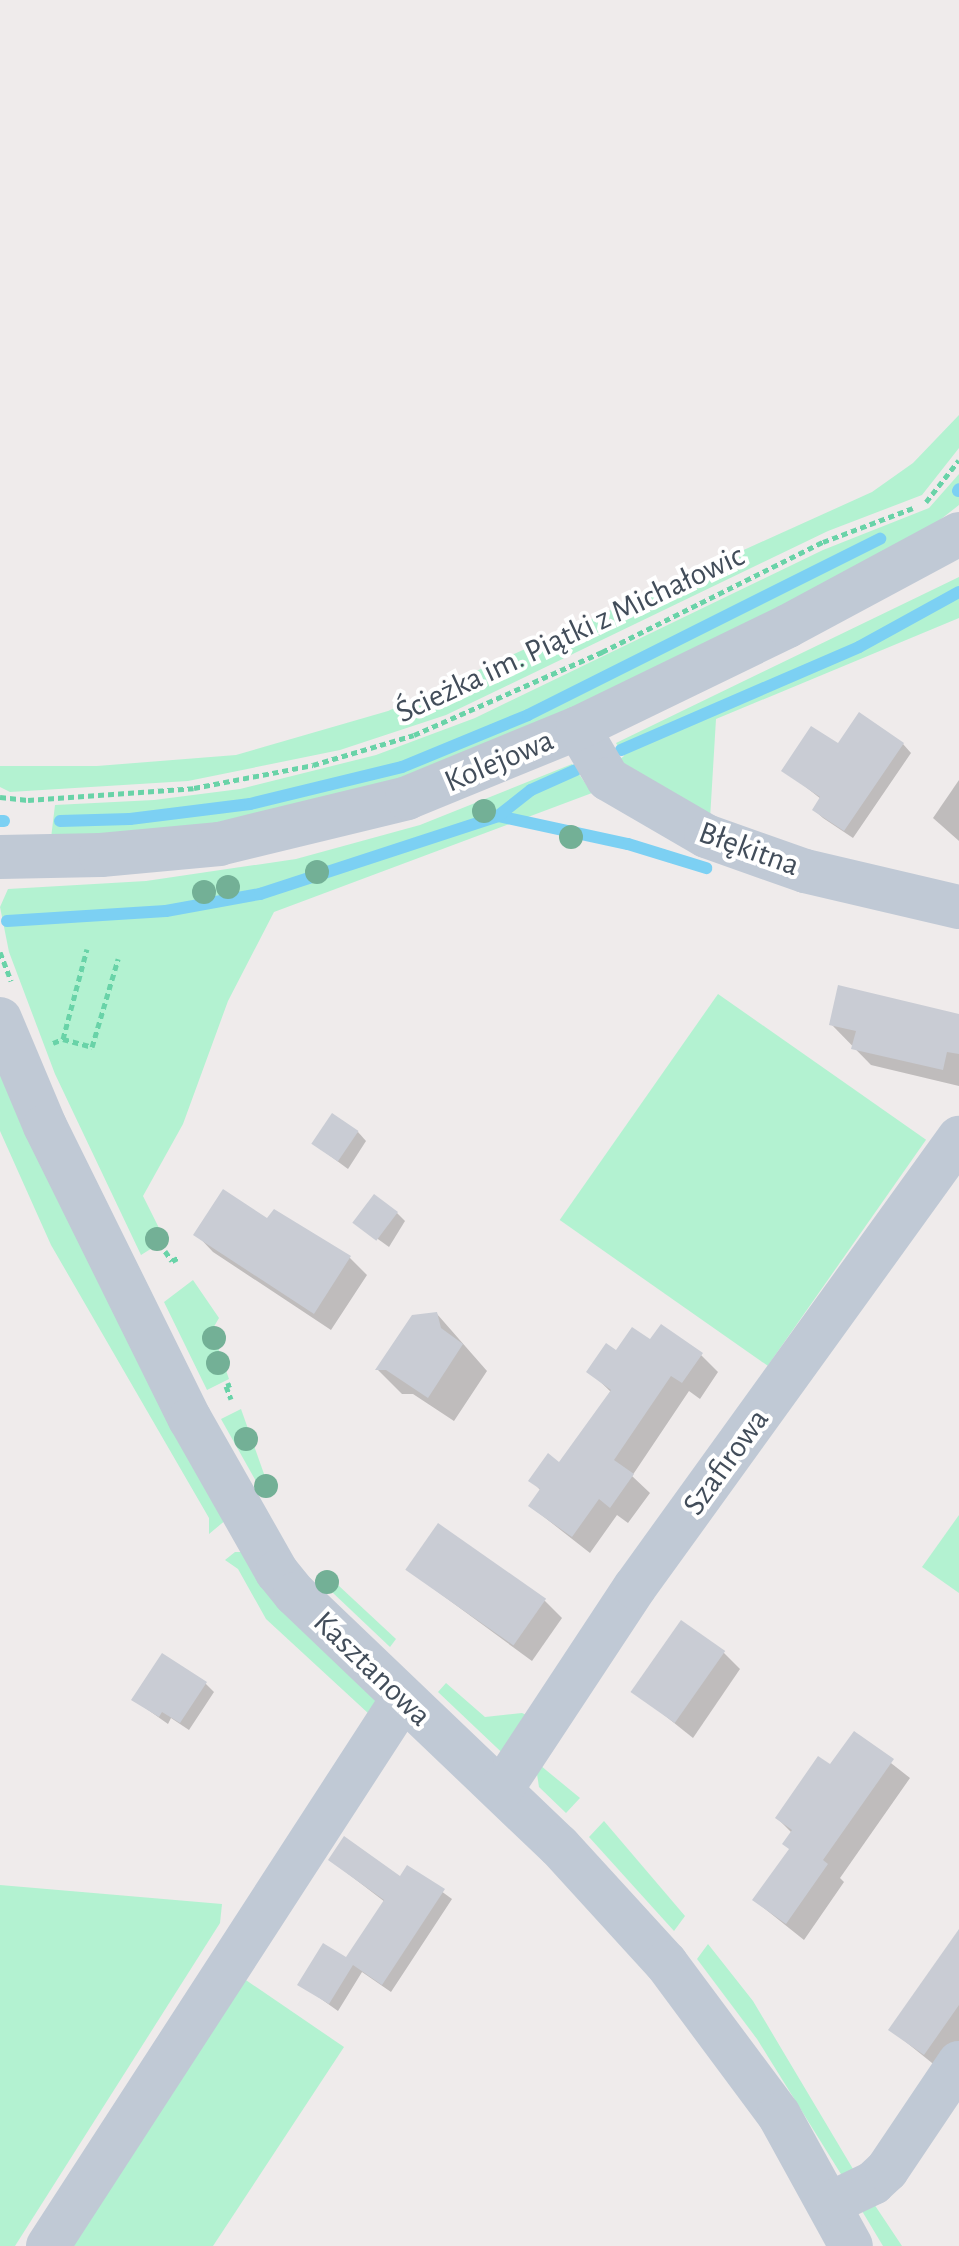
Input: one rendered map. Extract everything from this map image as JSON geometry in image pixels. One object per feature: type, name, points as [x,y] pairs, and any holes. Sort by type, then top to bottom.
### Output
[{"type":"street","name":"Kolejowa","points":[[0,857],[161,851],[260,837],[407,798],[578,728],[788,626],[959,534]]},
{"type":"street","name":"Błękitna","points":[[578,728],[608,779],[706,836],[805,871],[959,907]]},
{"type":"street","name":"Kasztanowa","points":[[8,1007],[73,1182],[249,1528],[295,1594],[501,1790],[628,1920],[699,2003],[779,2115],[851,2246]]},
{"type":"street","name":"Szafirowa","points":[[501,1790],[635,1587],[959,1138]]},
{"type":"street","points":[[48,2246],[403,1698]]},
{"type":"street","points":[[829,2204],[873,2183],[887,2170],[959,2063]]},
{"type":"path","name":"Ścieżka im. Piątki z Michałowic","points":[[0,797],[28,800],[148,793],[242,781],[414,735],[576,664],[823,542],[920,505],[959,460]]},
{"type":"path","points":[[63,1039],[87,949]]},
{"type":"path","points":[[0,952],[8,1007]]},
{"type":"path","points":[[38,1051],[63,1039],[92,1047],[118,959]]},
{"type":"path","points":[[165,1251],[172,1261],[178,1258]]},
{"type":"path","points":[[231,1384],[226,1386],[231,1399]]},
{"type":"green space","points":[[959,415],[959,448],[922,495],[828,531],[446,715],[340,750],[188,781],[10,792],[0,787],[0,766],[97,766],[236,755],[388,711],[872,492],[913,463]]},
{"type":"green space","points":[[959,474],[959,505],[936,523],[698,651],[439,768],[223,824],[51,838],[55,805],[154,800],[240,789],[376,755],[475,718],[823,550],[929,508]]},
{"type":"green space","points":[[959,577],[959,618],[716,719],[710,819],[619,760],[624,756],[616,743]]},
{"type":"green space","points":[[572,764],[592,793],[274,912],[228,1001],[183,1124],[143,1196],[165,1240],[141,1255],[55,1074],[9,952],[0,907],[8,889],[146,881],[296,859],[420,825]]},
{"type":"green space","points":[[718,994],[926,1140],[768,1366],[560,1220]]},
{"type":"green space","points":[[0,1072],[227,1519],[209,1534],[209,1518],[51,1245],[0,1131]]},
{"type":"green space","points":[[193,1280],[219,1318],[212,1330],[229,1379],[207,1390],[164,1302]]},
{"type":"green space","points":[[241,1409],[269,1488],[262,1492],[221,1419]]},
{"type":"green space","points":[[959,1515],[959,1593],[922,1567]]},
{"type":"green space","points":[[235,1552],[247,1552],[379,1696],[369,1714],[266,1619],[238,1569],[225,1560]]},
{"type":"green space","points":[[324,1572],[396,1639],[390,1647],[332,1592],[321,1578]]},
{"type":"green space","points":[[446,1683],[485,1717],[522,1713],[531,1717],[513,1763],[438,1692]]},
{"type":"green space","points":[[535,1761],[580,1798],[566,1813],[539,1787]]},
{"type":"green space","points":[[604,1821],[685,1916],[674,1931],[589,1837]]},
{"type":"green space","points":[[0,1885],[222,1904],[220,1923],[15,2246],[0,2246]]},
{"type":"green space","points":[[708,1944],[753,2001],[856,2174],[844,2179],[757,2039],[697,1959]]},
{"type":"green space","points":[[240,1976],[344,2047],[213,2246],[63,2246]]},
{"type":"green space","points":[[872,2201],[902,2246],[883,2246],[859,2206]]},
{"type":"building","points":[[859,712],[904,743],[844,831],[812,810],[820,797],[781,771],[811,726],[838,743]]},
{"type":"building","points":[[838,985],[959,1014],[959,1054],[947,1052],[943,1070],[851,1049],[856,1031],[829,1025]]},
{"type":"building","points":[[332,1113],[359,1131],[338,1162],[311,1144]]},
{"type":"building","points":[[223,1189],[267,1218],[274,1209],[351,1256],[314,1314],[193,1235]]},
{"type":"building","points":[[374,1194],[398,1212],[376,1241],[352,1223]]},
{"type":"building","points":[[437,1312],[441,1328],[463,1344],[428,1398],[386,1370],[375,1370],[412,1315]]},
{"type":"building","points":[[661,1324],[703,1353],[682,1383],[671,1376],[614,1460],[634,1474],[610,1508],[599,1499],[572,1537],[528,1506],[540,1489],[528,1481],[548,1453],[559,1462],[611,1390],[586,1372],[606,1343],[616,1350],[632,1327],[650,1339]]},
{"type":"building","points":[[438,1523],[546,1599],[513,1645],[405,1570]]},
{"type":"building","points":[[681,1620],[725,1651],[675,1723],[631,1692]]},
{"type":"building","points":[[162,1653],[207,1682],[180,1723],[162,1712],[159,1717],[131,1700]]},
{"type":"building","points":[[854,1731],[894,1759],[823,1860],[828,1864],[786,1924],[752,1900],[789,1849],[782,1844],[792,1830],[775,1818],[818,1756],[830,1764]]},
{"type":"building","points":[[344,1836],[400,1876],[407,1865],[445,1889],[382,1985],[353,1965],[329,2004],[297,1985],[323,1943],[346,1957],[384,1900],[328,1860]]},
{"type":"building","points":[[959,1929],[959,2005],[924,2055],[888,2030]]},
{"type":"waterway","points":[[60,821],[130,819],[250,804],[402,767],[528,715],[880,539]]},
{"type":"waterway","points":[[621,750],[859,647],[959,592]]},
{"type":"waterway","points":[[7,921],[166,911],[260,894],[498,816],[531,790],[576,770]]},
{"type":"waterway","points":[[498,816],[628,844],[706,868]]}]
